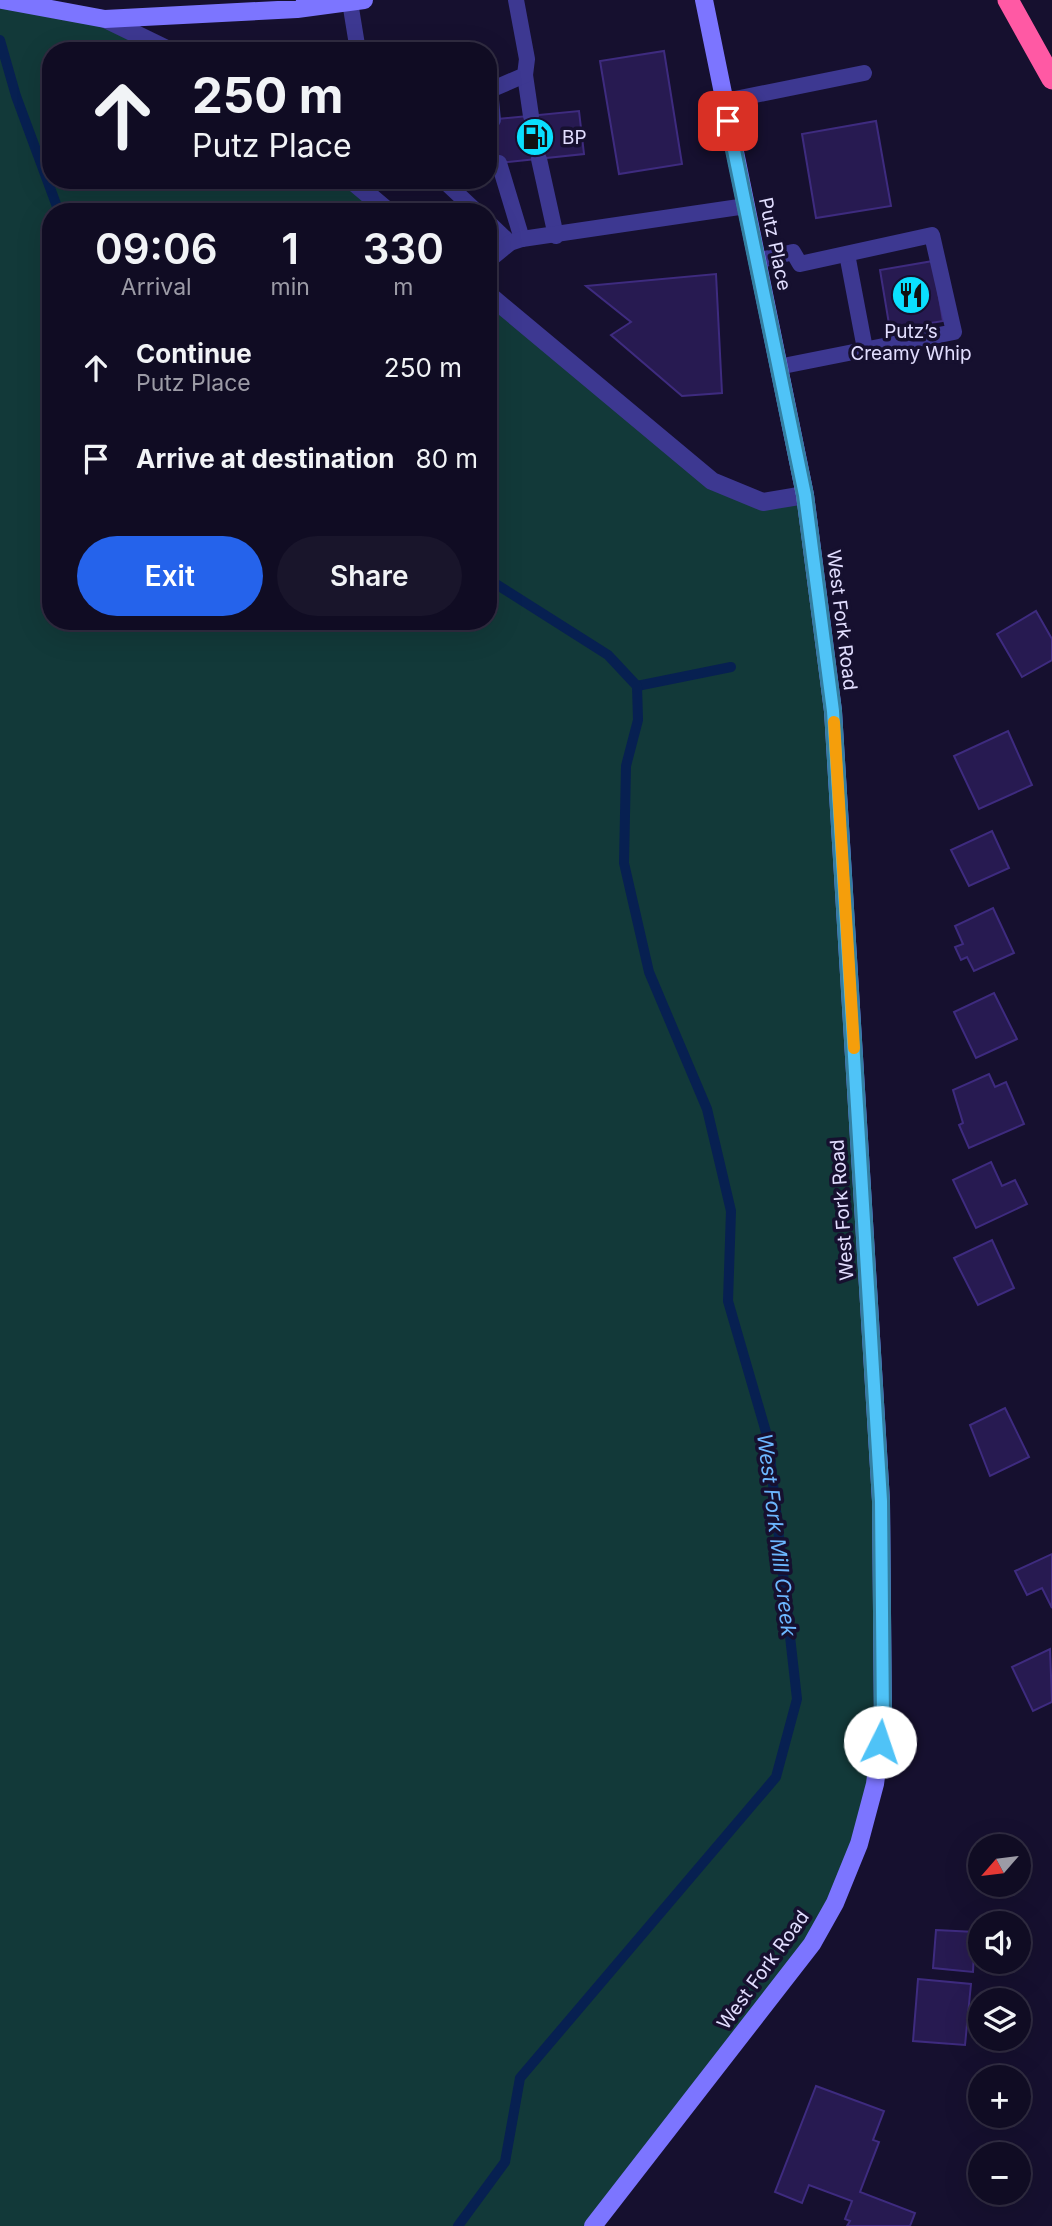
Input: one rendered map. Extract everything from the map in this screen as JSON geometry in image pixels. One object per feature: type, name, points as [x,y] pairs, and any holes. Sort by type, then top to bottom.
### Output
[{"type":"highway","points":[[1008,0],[1052,79]]},
{"type":"street","points":[[2,0],[105,19],[152,42]]},
{"type":"street","name":"Putz Place","points":[[704,0],[805,495]]},
{"type":"street","points":[[105,19],[236,6],[357,1]]},
{"type":"street","points":[[362,189],[378,203]]},
{"type":"street","points":[[497,302],[712,481],[763,502],[805,495]]},
{"type":"street","name":"West Fork Road","points":[[593,2226],[812,1944],[835,1903],[859,1844],[875,1784],[883,1722],[881,1501],[833,711],[805,495]]},
{"type":"lane","points":[[516,0],[527,60],[525,75],[531,116]]},
{"type":"lane","points":[[357,1],[358,42]]},
{"type":"lane","points":[[725,101],[864,73]]},
{"type":"lane","points":[[497,87],[525,75]]},
{"type":"lane","points":[[539,159],[555,236]]},
{"type":"lane","points":[[499,163],[516,241]]},
{"type":"lane","points":[[453,189],[467,203]]},
{"type":"lane","points":[[497,255],[516,241],[746,206]]},
{"type":"lane","points":[[497,228],[516,241]]},
{"type":"lane","points":[[757,261],[793,252],[800,264],[932,235],[954,332],[778,367]]},
{"type":"lane","points":[[847,254],[864,349]]},
{"type":"green space","points":[[0,0],[105,19],[152,42],[42,42],[42,189],[362,189],[378,203],[42,203],[42,630],[497,630],[497,302],[712,481],[763,502],[805,495],[833,711],[881,1501],[883,1722],[835,1903],[593,2226],[0,2226]]},
{"type":"building","points":[[664,51],[682,164],[619,174],[600,61]]},
{"type":"building","name":"BP","points":[[579,111],[584,154],[497,163],[497,119]]},
{"type":"building","points":[[876,121],[891,206],[816,218],[802,134]]},
{"type":"building","name":"Putz’s Creamy Whip","points":[[933,261],[943,321],[890,330],[880,270]]},
{"type":"building","points":[[716,274],[722,393],[682,396],[611,335],[631,322],[586,286]]},
{"type":"building","points":[[1036,611],[1052,639],[1052,660],[1022,677],[997,634]]},
{"type":"building","points":[[1008,731],[1032,785],[979,809],[954,756]]},
{"type":"building","points":[[992,831],[1009,868],[969,886],[951,850]]},
{"type":"building","points":[[993,908],[1014,953],[974,971],[967,957],[961,960],[955,947],[963,944],[955,926]]},
{"type":"building","points":[[994,993],[1017,1039],[976,1058],[954,1012]]},
{"type":"building","points":[[989,1074],[995,1087],[1006,1082],[1024,1124],[969,1148],[959,1125],[963,1123],[953,1090]]},
{"type":"building","points":[[991,1162],[1002,1186],[1015,1180],[1027,1204],[976,1228],[953,1180]]},
{"type":"building","points":[[992,1240],[1014,1288],[978,1305],[954,1258]]},
{"type":"building","points":[[1005,1408],[1029,1457],[990,1476],[970,1425]]},
{"type":"building","points":[[1052,1554],[1052,1608],[1042,1588],[1027,1595],[1015,1571]]},
{"type":"building","points":[[1050,1649],[1052,1702],[1033,1711],[1012,1667]]},
{"type":"building","points":[[936,1930],[968,1932],[968,1972],[933,1968]]},
{"type":"building","points":[[918,1979],[971,1984],[968,1988],[965,2045],[913,2041]]},
{"type":"building","points":[[816,2086],[884,2111],[873,2140],[879,2142],[860,2192],[915,2213],[910,2226],[847,2226],[850,2221],[845,2219],[852,2201],[809,2185],[802,2203],[775,2192]]},
{"type":"waterway","name":"West Fork Mill Creek","points":[[0,40],[16,96],[42,166]]},
{"type":"waterway","name":"West Fork Mill Creek","points":[[50,189],[56,203]]},
{"type":"waterway","name":"West Fork Mill Creek","points":[[458,2226],[505,2162],[520,2078],[776,1777],[797,1699],[768,1439],[728,1301],[731,1211],[707,1109],[649,972],[624,863],[626,766],[638,720],[637,686],[608,655],[497,585]]},
{"type":"waterway","points":[[637,686],[731,667]]},
{"type":"slow traffic","points":[[834,722],[854,1048]]},
{"type":"place","name":"BP","points":[[535,137]]},
{"type":"place","name":"Putz’s Creamy Whip","points":[[911,295]]},
{"type":"route","points":[[728,121],[805,495],[833,711],[881,1501],[883,1722],[880,1742]]}]
